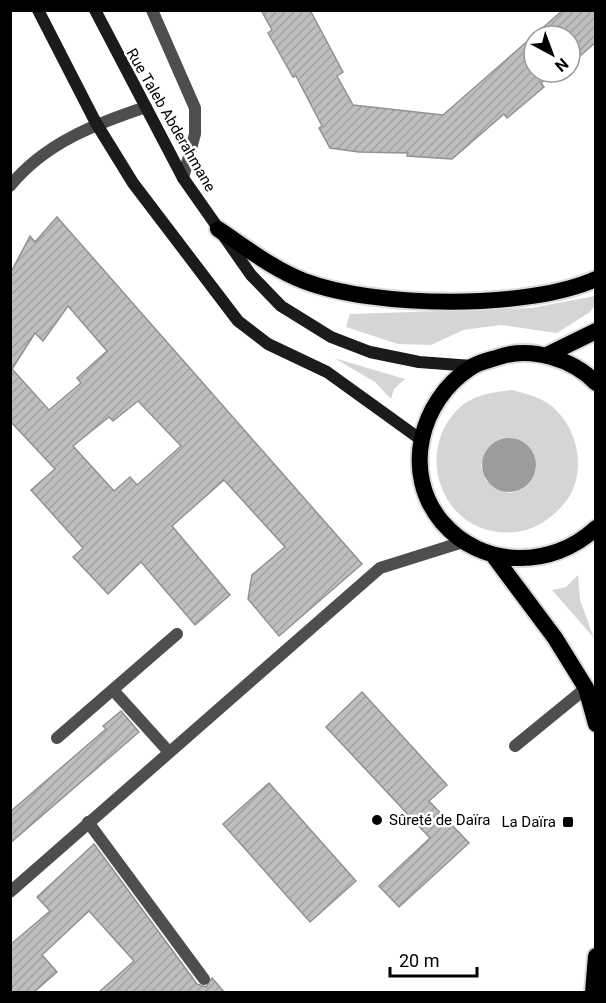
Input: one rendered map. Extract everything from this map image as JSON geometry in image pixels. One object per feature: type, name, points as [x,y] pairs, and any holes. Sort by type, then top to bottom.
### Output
[{"type":"highway","points":[[218,229],[303,280],[357,296],[443,303],[539,296],[578,287],[596,279]]},
{"type":"highway","points":[[547,355],[596,331]]},
{"type":"highway","points":[[596,383],[570,364],[547,355],[508,354],[472,366],[448,385],[430,410],[420,439],[420,468],[427,496],[442,522],[463,542],[493,555],[524,560],[554,554],[582,540],[596,528]]},
{"type":"highway","points":[[493,555],[555,638],[586,688],[596,724]]},
{"type":"highway","points":[[593,993],[596,956]]},
{"type":"main road","points":[[38,10],[96,123],[133,183],[238,321],[268,344],[327,372],[420,439]]},
{"type":"main road","name":"Rue Taleb Abderahmane","points":[[95,10],[183,178],[250,275],[281,306],[330,337],[370,352],[419,362],[472,366]]},
{"type":"street","points":[[152,10],[195,108],[195,135],[183,178]]},
{"type":"street","points":[[10,186],[46,151],[96,123],[146,107]]},
{"type":"street","points":[[10,891],[380,568],[463,542]]},
{"type":"street","points":[[57,738],[177,634]]},
{"type":"street","points":[[515,746],[586,688]]},
{"type":"street","points":[[114,690],[169,752]]},
{"type":"street","points":[[88,822],[204,979]]},
{"type":"shaded area","points":[[595,296],[595,305],[590,312],[557,333],[501,325],[463,330],[431,345],[398,344],[346,327],[350,314],[531,308]]},
{"type":"shaded area","points":[[334,358],[405,379],[394,389],[391,399],[375,382]]},
{"type":"shaded area","points":[[512,390],[542,400],[557,411],[565,421],[576,445],[578,471],[570,495],[555,513],[533,527],[508,533],[476,526],[459,514],[447,498],[439,480],[437,460],[440,439],[449,420],[464,404],[481,396]],"holes":[[[512,438],[531,450],[535,458],[534,476],[529,484],[509,493],[486,481],[481,465],[487,449]]]},
{"type":"shaded area","points":[[504,438],[514,438],[524,442],[532,450],[536,465],[532,480],[524,488],[514,492],[504,492],[494,488],[486,480],[482,470],[482,460],[486,450],[494,442]]},
{"type":"shaded area","points":[[578,575],[580,600],[594,638],[552,590],[566,587]]},
{"type":"building","points":[[261,10],[310,10],[343,72],[337,76],[353,105],[443,115],[522,46],[522,84],[542,84],[544,87],[507,118],[504,114],[452,159],[407,156],[408,153],[359,152],[330,148],[319,128],[322,126],[296,76],[293,77],[268,33],[272,30]]},
{"type":"building","points":[[563,10],[596,10],[596,42],[582,54],[582,24],[547,24]]},
{"type":"building","points":[[57,217],[362,564],[279,636],[248,599],[252,575],[285,547],[224,480],[172,526],[230,595],[195,625],[141,562],[108,594],[73,557],[83,548],[31,490],[55,469],[10,421],[10,274],[30,236],[35,242]],"holes":[[[68,306],[107,351],[77,378],[81,383],[49,410],[12,369],[35,333],[43,341]],[[138,401],[181,446],[137,485],[130,477],[114,491],[73,446],[109,417],[113,421]]]},
{"type":"building","points":[[362,692],[447,785],[429,801],[469,843],[399,907],[379,886],[430,838],[326,727]]},
{"type":"building","points":[[121,711],[139,732],[10,843],[10,812],[106,729],[103,726]]},
{"type":"building","points":[[269,783],[356,881],[310,922],[223,824]]},
{"type":"building","points":[[94,844],[197,984],[206,987],[212,978],[225,993],[98,993],[134,961],[89,911],[42,955],[57,972],[33,993],[10,993],[10,945],[50,911],[37,897]]},
{"type":"place","name":"Sûreté de Daïra","points":[[377,820]]},
{"type":"place","name":"La Daïra","points":[[568,822]]}]
